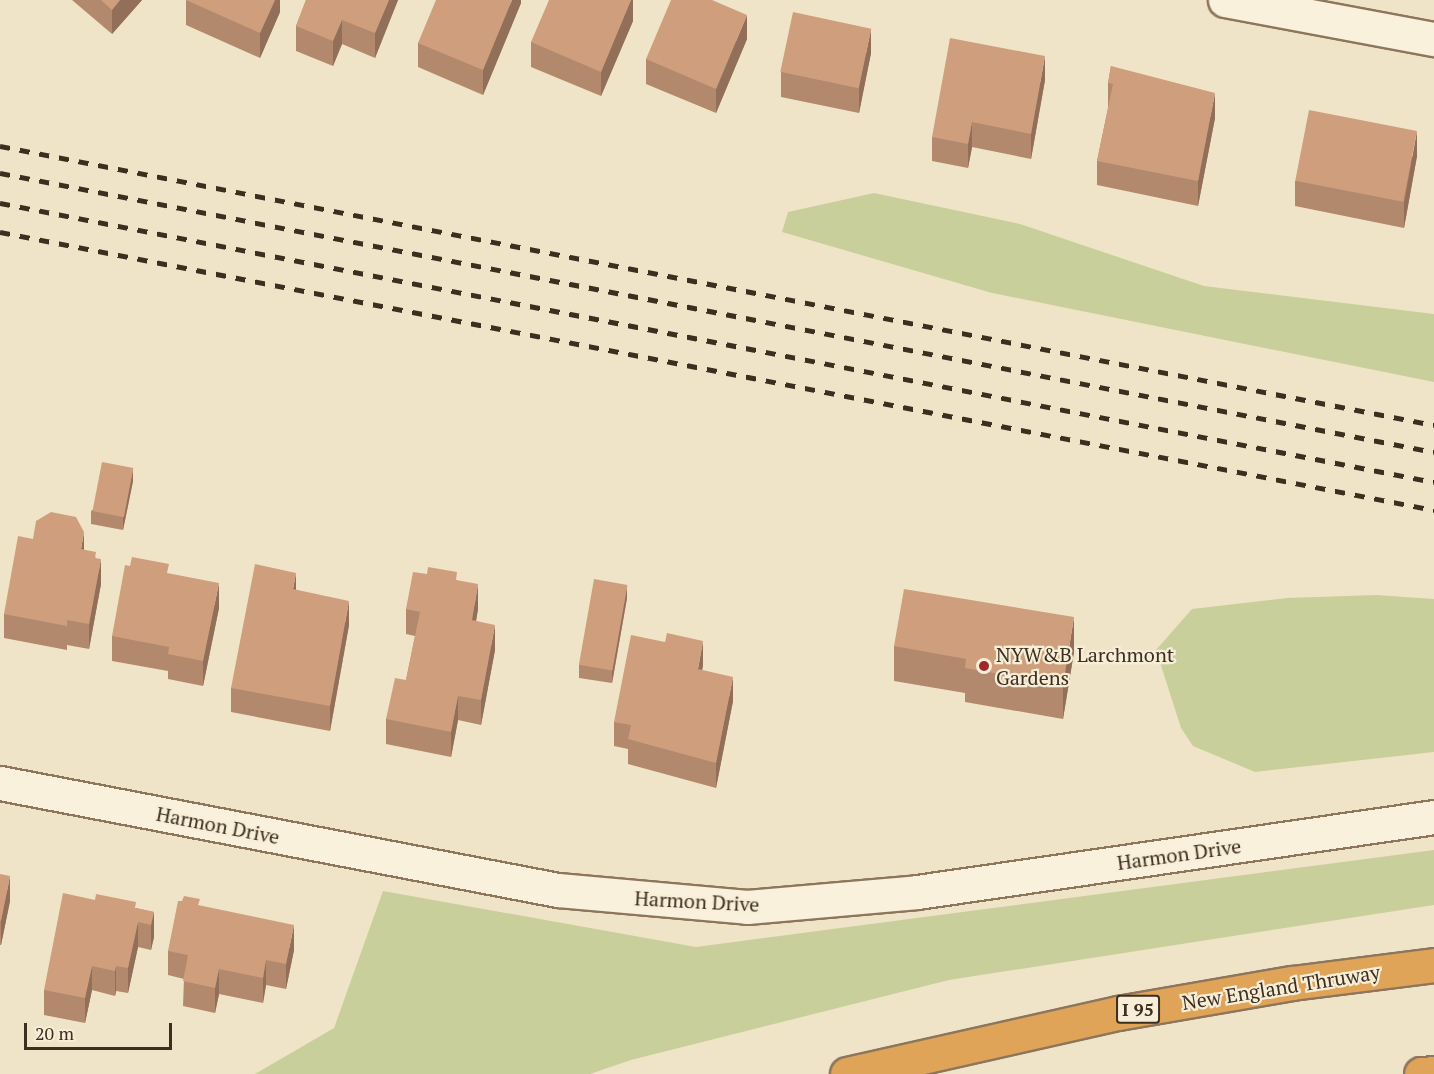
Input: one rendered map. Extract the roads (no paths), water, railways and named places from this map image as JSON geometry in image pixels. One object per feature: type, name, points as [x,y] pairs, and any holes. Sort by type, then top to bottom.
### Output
[{"type":"highway","name":"New England Thruway","points":[[847,1074],[1118,1013],[1292,983],[1434,965]]},
{"type":"highway","points":[[1421,1074],[1434,1072]]},
{"type":"street","points":[[1225,0],[1434,39]]},
{"type":"street","name":"Harmon Drive","points":[[0,783],[558,890],[660,902],[747,907],[916,892],[1434,817]]},
{"type":"railway","points":[[0,146],[1434,425]]},
{"type":"railway","points":[[0,173],[1434,452]]},
{"type":"railway","points":[[0,203],[1434,482]]},
{"type":"railway","points":[[0,232],[1434,510]]},
{"type":"place","name":"NYW&B Larchmont Gardens","points":[[984,666]]}]
